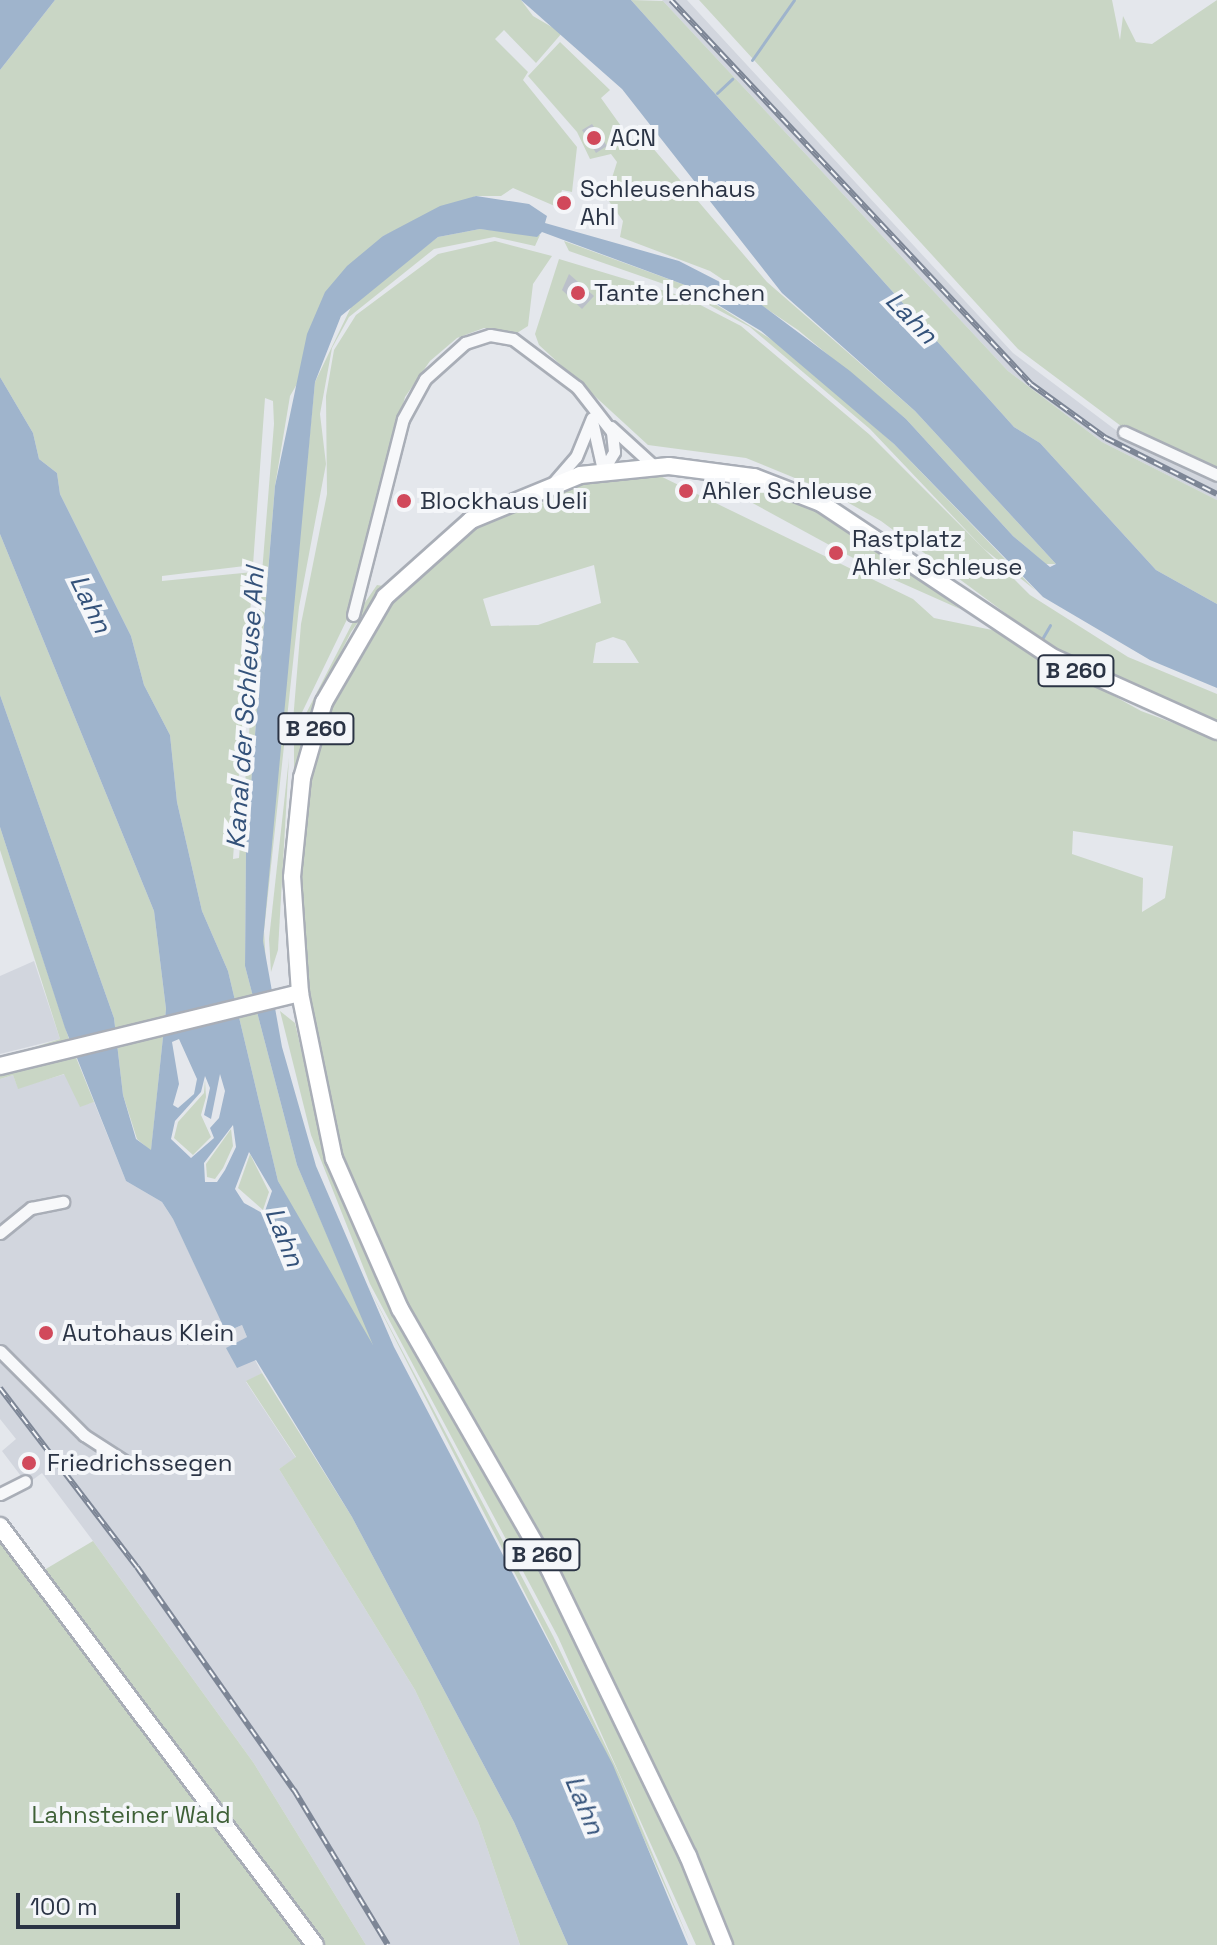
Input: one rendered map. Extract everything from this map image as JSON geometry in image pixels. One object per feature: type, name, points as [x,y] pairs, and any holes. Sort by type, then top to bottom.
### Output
[{"type":"main road","name":"B 260","points":[[724,1945],[688,1856],[538,1547],[400,1309],[358,1220],[328,1139],[294,994],[293,919],[296,816],[311,744],[337,672],[375,609],[426,555],[471,520],[552,483],[603,470],[655,467],[724,471],[800,493],[875,534],[1050,656],[1217,731]]},
{"type":"main road","points":[[0,1066],[294,994]]},
{"type":"main road","points":[[0,1526],[315,1945]]},
{"type":"street","points":[[353,615],[399,431],[437,364],[465,343],[501,335],[548,361],[590,405],[614,442],[603,470]]},
{"type":"street","points":[[598,419],[655,467]]},
{"type":"street","points":[[598,419],[603,470]]},
{"type":"street","points":[[552,483],[576,457],[598,419]]},
{"type":"street","points":[[1124,432],[1217,475]]},
{"type":"street","points":[[0,1233],[31,1208],[63,1202]]},
{"type":"street","points":[[0,1351],[84,1435],[129,1464]]},
{"type":"street","points":[[0,1494],[25,1481]]},
{"type":"shaded area","points":[[662,0],[687,0],[1013,353],[1117,431],[1217,483],[1217,500],[1102,442],[1008,371]]},
{"type":"shaded area","points":[[34,961],[60,1039],[0,1054],[0,976]]},
{"type":"shaded area","points":[[65,1074],[80,1106],[94,1102],[126,1181],[162,1202],[173,1219],[227,1332],[242,1325],[247,1337],[227,1348],[255,1360],[262,1373],[246,1382],[296,1458],[279,1469],[415,1690],[478,1821],[520,1945],[366,1945],[253,1762],[93,1541],[42,1473],[27,1484],[2,1451],[16,1439],[0,1419],[0,1079],[13,1075],[18,1088]]},
{"type":"green space","points":[[55,0],[521,0],[533,16],[562,33],[536,63],[504,30],[495,39],[528,72],[523,80],[577,147],[572,192],[562,190],[557,207],[513,188],[501,196],[476,196],[383,236],[290,396],[275,486],[246,847],[245,966],[297,1165],[374,1345],[364,1339],[278,1181],[228,971],[202,911],[177,802],[170,735],[144,685],[131,636],[60,494],[57,473],[39,459],[33,433],[0,377],[0,70]],"holes":[[[265,398],[273,401],[274,424],[239,858],[233,859],[253,572],[162,581],[162,576],[253,565]]]},
{"type":"green space","points":[[631,0],[663,1],[1008,371],[1102,442],[1217,500],[1217,604],[1156,570],[1040,443],[1014,427]]},
{"type":"green space","points":[[699,0],[1112,0],[1120,40],[1123,16],[1136,42],[1152,44],[1217,0],[1217,471],[1121,426],[1018,349]]},
{"type":"green space","points":[[560,42],[610,90],[601,98],[631,140],[640,133],[767,282],[915,411],[1056,564],[1046,564],[1013,536],[906,419],[798,330],[710,271],[620,237],[623,221],[606,197],[617,162],[611,154],[590,159],[577,132],[528,76]]},
{"type":"green space","points":[[480,229],[540,235],[535,246],[494,237],[434,249],[349,317],[332,348],[320,414],[326,464],[299,607],[264,931],[267,984],[263,941],[266,877],[315,382],[353,303],[438,237]]},
{"type":"green space","points":[[495,241],[552,256],[533,284],[528,326],[517,333],[484,328],[457,338],[430,361],[405,397],[352,609],[292,733],[301,624],[327,494],[326,396],[334,350],[356,315],[438,254]]},
{"type":"green space","points":[[564,241],[685,285],[788,350],[894,444],[1035,590],[983,548],[870,429],[750,327],[681,290],[569,251]]},
{"type":"green space","points":[[559,259],[685,297],[741,326],[870,435],[1030,595],[1128,657],[1217,694],[1217,724],[1117,682],[1043,641],[881,521],[829,492],[746,458],[648,445],[539,345],[535,334]]},
{"type":"green space","points":[[656,474],[913,599],[934,618],[997,631],[1141,711],[1217,739],[1217,1945],[730,1945],[699,1867],[413,1320],[341,1160],[311,1001],[298,878],[309,781],[331,705],[356,651],[401,589],[469,531],[572,486]],"holes":[[[594,565],[601,603],[538,625],[491,626],[483,599]],[[613,637],[625,641],[639,663],[593,663],[596,643]],[[1073,831],[1173,846],[1165,898],[1142,912],[1143,878],[1072,854]]]},
{"type":"green space","points":[[705,477],[786,495],[824,511],[960,609],[888,577]]},
{"type":"green space","points":[[0,534],[154,911],[166,1009],[151,1151],[137,1139],[123,1095],[114,1018],[0,695]]},
{"type":"green space","points":[[377,585],[383,586],[351,632],[319,696],[294,775],[294,737],[357,614]]},
{"type":"green space","points":[[289,758],[278,950],[271,972],[269,939]]},
{"type":"green space","points":[[0,827],[69,1039],[0,1058],[60,1039],[0,850]]},
{"type":"green space","points":[[280,1011],[295,1023],[323,1145],[525,1534],[719,1945],[696,1945],[558,1637],[370,1284],[311,1135]]},
{"type":"green space","points":[[75,1055],[94,1102],[80,1107],[64,1074],[18,1089],[13,1075],[0,1079],[0,1073]]},
{"type":"green space","points":[[205,1080],[206,1097],[201,1115],[211,1137],[193,1155],[174,1138],[178,1122],[204,1093]]},
{"type":"green space","points":[[231,1129],[233,1146],[223,1168],[215,1179],[207,1177],[206,1164]]},
{"type":"green space","points":[[250,1154],[269,1192],[263,1210],[238,1188]]},
{"type":"green space","points":[[367,1284],[553,1636],[619,1774],[691,1945],[600,1740]]},
{"type":"green space","points":[[262,1373],[352,1517],[514,1822],[568,1945],[520,1945],[478,1821],[415,1690],[279,1469],[296,1457],[246,1381]]},
{"type":"green space","name":"Lahnsteiner Wald","points":[[0,1535],[34,1576],[93,1541],[253,1762],[366,1945],[0,1945]]},
{"type":"water","points":[[0,0],[55,0],[0,70]]},
{"type":"water","name":"Lahn","points":[[521,0],[631,0],[1014,427],[1040,443],[1156,570],[1217,604],[1217,688],[1150,660],[1043,597],[894,444],[761,331],[685,285],[542,232],[537,237],[480,229],[438,237],[341,316],[315,382],[263,941],[282,1047],[316,1166],[394,1347],[613,1765],[688,1945],[568,1945],[514,1822],[352,1517],[256,1360],[237,1368],[226,1348],[247,1337],[242,1325],[226,1332],[162,1202],[126,1181],[65,1028],[0,827],[0,695],[114,1018],[123,1095],[136,1139],[151,1150],[166,1009],[154,911],[0,534],[0,377],[33,433],[39,459],[57,473],[60,494],[131,636],[144,685],[170,735],[177,802],[202,911],[228,971],[278,1181],[373,1345],[297,1165],[245,966],[246,847],[275,486],[307,334],[325,292],[347,266],[383,236],[440,206],[476,196],[529,204],[547,216],[545,223],[679,261],[755,300],[850,371],[906,419],[1013,536],[1050,567],[1056,564],[915,411],[782,293],[622,89]],"holes":[[[179,1039],[197,1079],[194,1094],[178,1108],[173,1105],[179,1084],[172,1042]],[[220,1074],[225,1091],[219,1118],[210,1128],[214,1138],[191,1158],[171,1139],[175,1121],[201,1092],[205,1076],[210,1088],[204,1115],[211,1119]],[[233,1125],[236,1147],[217,1182],[205,1182],[204,1163]],[[249,1152],[272,1191],[264,1214],[244,1203],[235,1189]]]},
{"type":"building","name":"ACN","points":[[592,124],[607,146],[596,153],[582,130]]},
{"type":"building","name":"Tante Lenchen","points":[[569,274],[594,296],[582,309],[562,290]]},
{"type":"waterway","points":[[752,60],[794,0]]},
{"type":"waterway","points":[[717,93],[732,79]]},
{"type":"waterway","points":[[1042,639],[1050,625]]},
{"type":"railway","points":[[671,0],[1031,384],[1106,438],[1217,494]]},
{"type":"railway","points":[[0,1388],[137,1567],[294,1790],[388,1945]]},
{"type":"place","name":"ACN","points":[[594,138]]},
{"type":"place","name":"Schleusenhaus Ahl","points":[[564,203]]},
{"type":"place","name":"Tante Lenchen","points":[[578,293]]},
{"type":"place","name":"Ahler Schleuse","points":[[686,491]]},
{"type":"place","name":"Blockhaus Ueli","points":[[404,501]]},
{"type":"place","name":"Rastplatz Ahler Schleuse","points":[[836,553]]},
{"type":"place","name":"Autohaus Klein","points":[[46,1333]]},
{"type":"place","name":"Friedrichssegen","points":[[29,1463]]},
{"type":"water label","name":"Kanal der Schleuse Ahl","points":[[246,708]]}]
